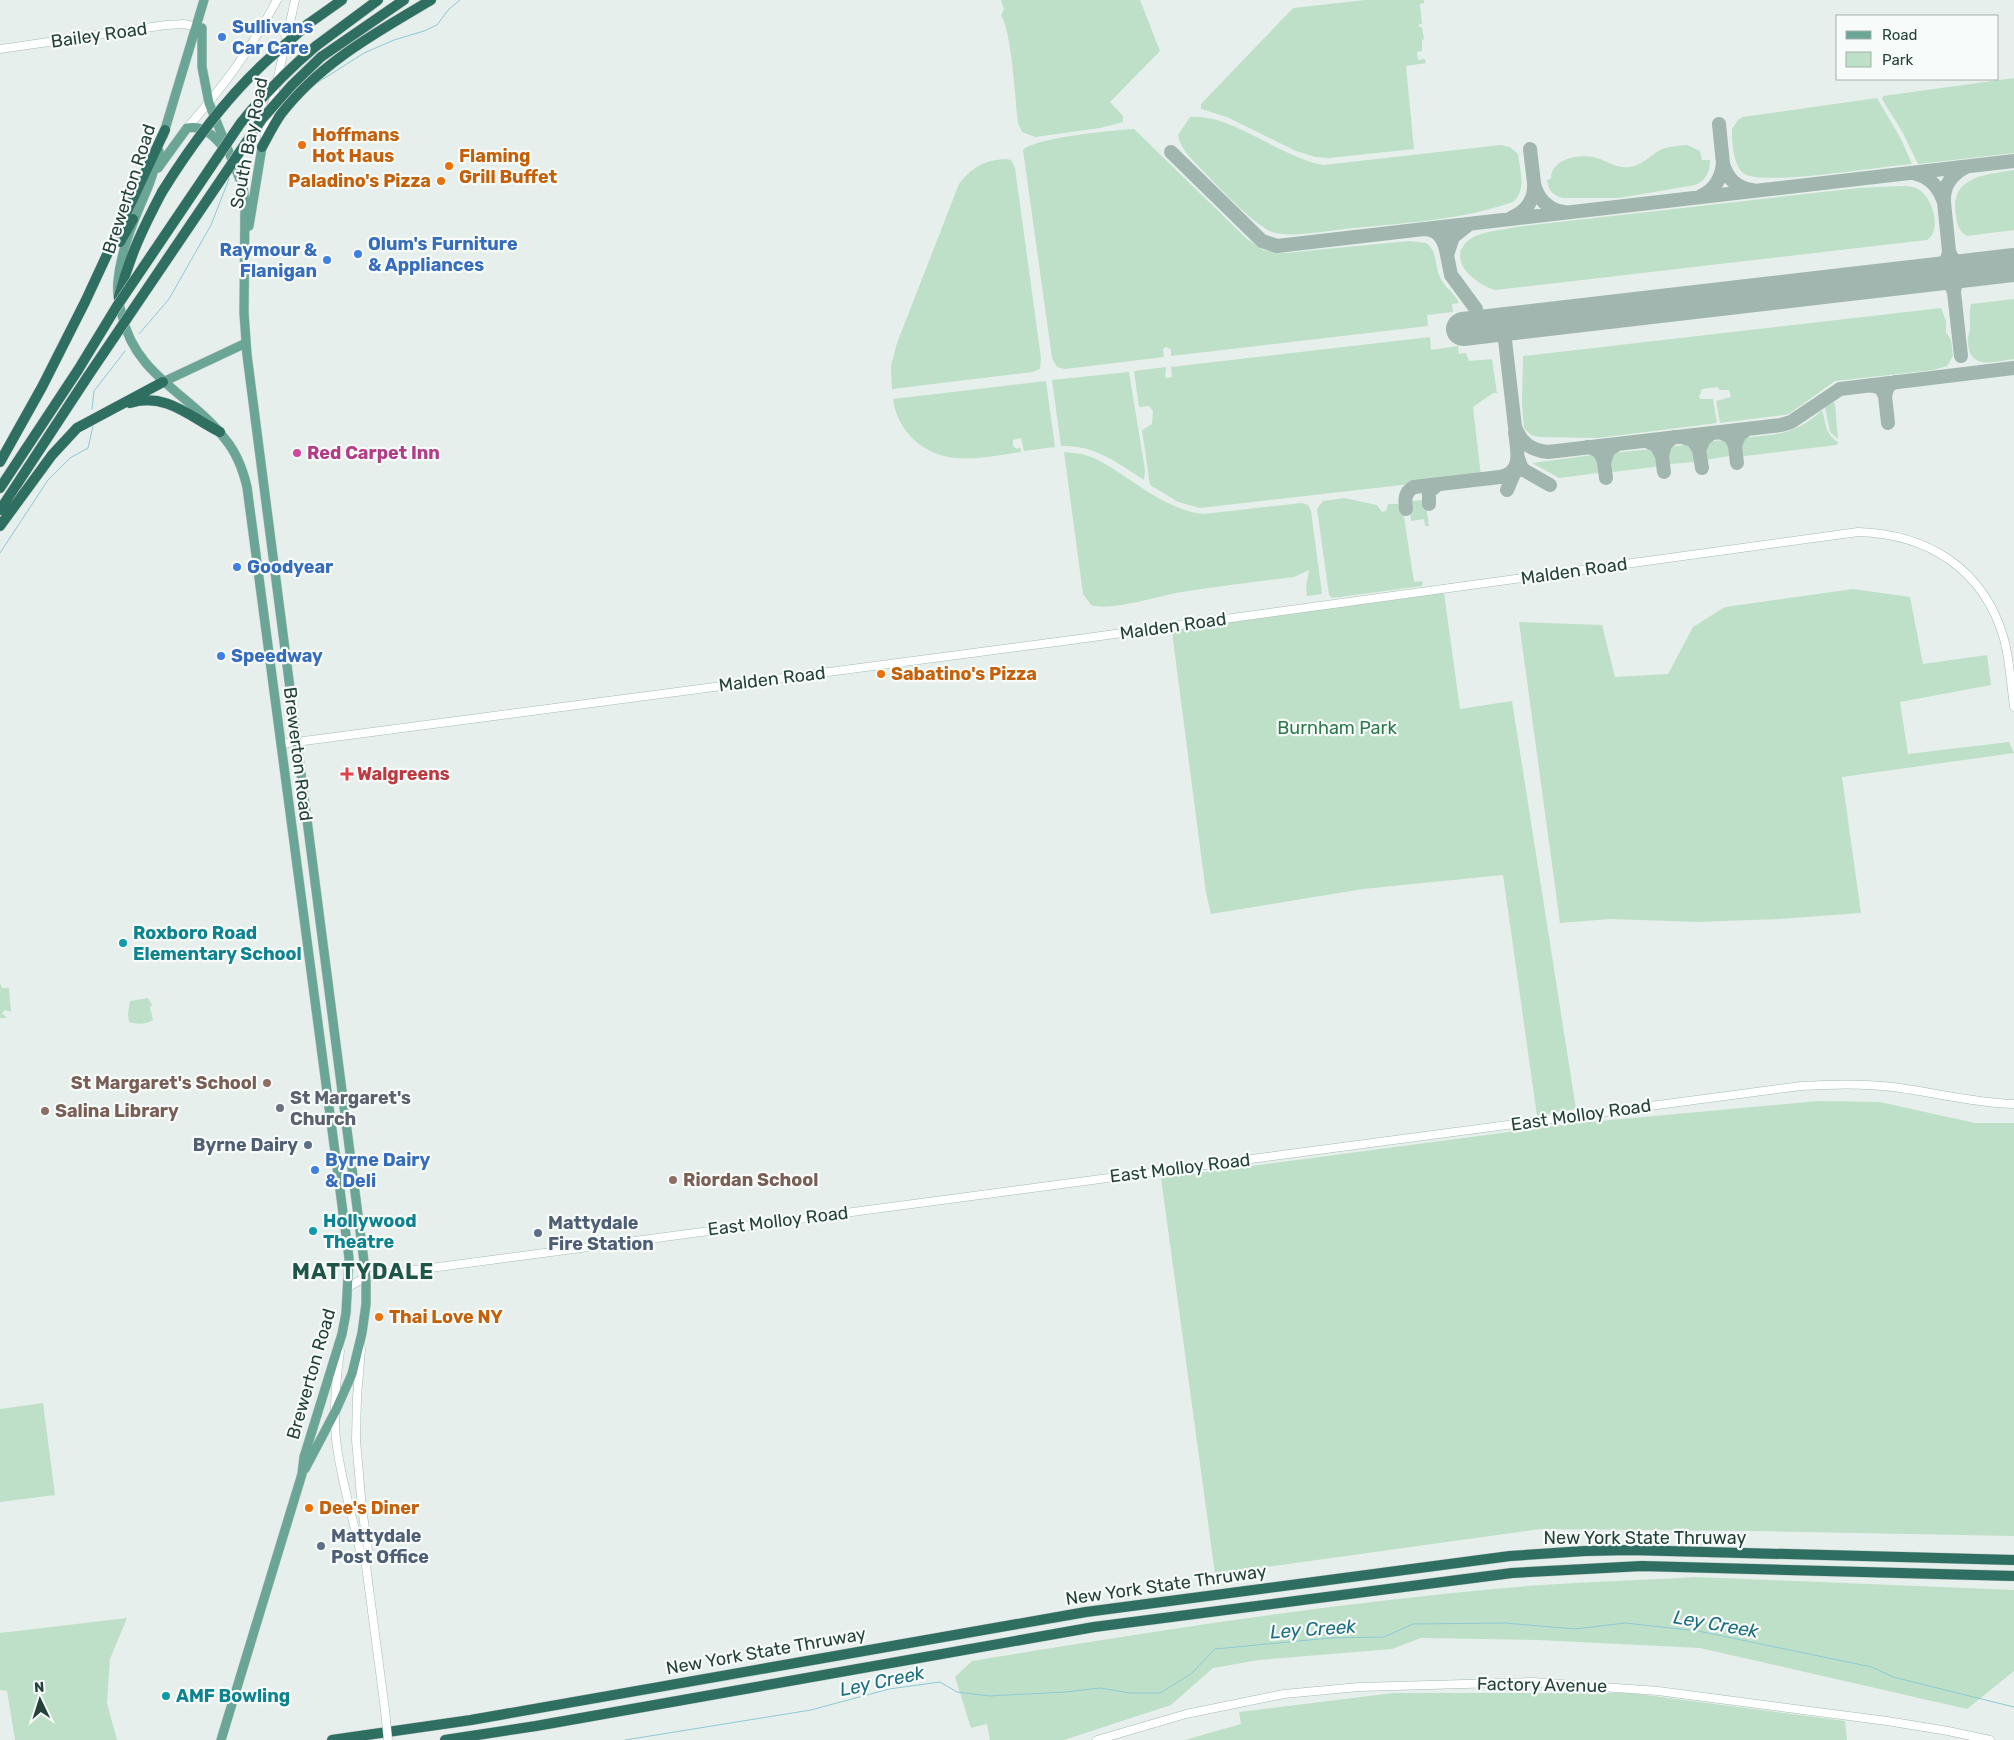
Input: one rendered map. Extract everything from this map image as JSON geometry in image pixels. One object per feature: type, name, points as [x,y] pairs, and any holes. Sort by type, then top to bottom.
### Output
[{"type":"highway","points":[[119,297],[128,261],[142,229],[183,159],[236,92],[262,65],[308,24],[342,0]]},
{"type":"highway","points":[[0,488],[78,370],[117,306],[240,124],[257,102],[283,74],[316,46],[378,0]]},
{"type":"highway","points":[[0,510],[262,119],[292,85],[321,57],[404,0]]},
{"type":"highway","points":[[262,148],[281,114],[314,77],[342,56],[431,0]]},
{"type":"highway","points":[[0,462],[42,387],[85,302],[165,130]]},
{"type":"highway","points":[[85,302],[133,219]]},
{"type":"highway","points":[[0,526],[66,438],[77,428],[163,382]]},
{"type":"highway","points":[[108,410],[139,401],[153,400],[177,406],[220,432]]},
{"type":"highway","name":"New York State Thruway","points":[[332,1740],[481,1718],[1086,1612],[1510,1556],[1630,1550],[2014,1560]]},
{"type":"highway","name":"New York State Thruway","points":[[445,1740],[536,1726],[1094,1627],[1512,1573],[1642,1566],[2014,1576]]},
{"type":"main road","name":"Brewerton Road","points":[[205,0],[199,32],[165,130],[149,186],[133,219],[121,261],[118,282],[119,297],[122,318],[132,342],[144,362],[163,382],[220,432],[236,456],[247,487],[348,1244],[348,1288],[342,1334],[304,1457],[302,1474],[222,1738]]},
{"type":"main road","name":"Brewerton Road","points":[[199,32],[202,67],[209,103],[241,179],[244,195],[246,343],[366,1277],[366,1304],[362,1333],[352,1374],[335,1412],[302,1474]]},
{"type":"main road","name":"South Bay Road","points":[[149,186],[159,164],[187,128]]},
{"type":"main road","points":[[187,128],[202,129],[211,134],[230,153]]},
{"type":"main road","name":"South Bay Road","points":[[244,263],[262,148]]},
{"type":"main road","points":[[163,382],[246,343]]},
{"type":"street","name":"South Bay Road","points":[[187,128],[244,58],[276,0]]},
{"type":"street","name":"South Bay Road","points":[[262,148],[295,0]]},
{"type":"street","name":"Bailey Road","points":[[0,48],[166,25],[184,24],[199,32]]},
{"type":"street","points":[[263,26],[273,25],[280,28],[287,39]]},
{"type":"street","name":"Malden Road","points":[[281,744],[1025,646],[1858,532],[1879,532],[1907,538],[1933,549],[1957,565],[1971,578],[1994,611],[2007,652],[2014,707]]},
{"type":"street","name":"East Molloy Road","points":[[348,1288],[366,1277],[1059,1185],[1135,1173],[1801,1086],[1833,1084],[1878,1085],[1958,1098],[2014,1104]]},
{"type":"street","points":[[362,1333],[356,1440],[368,1550],[365,1558]]},
{"type":"street","points":[[342,1334],[335,1385],[338,1449],[360,1551],[365,1558],[388,1740]]},
{"type":"street","name":"Factory Avenue","points":[[1096,1740],[1186,1714],[1284,1694],[1359,1687],[1522,1682],[1568,1683],[1658,1690],[1948,1730],[1990,1740]]},
{"type":"green space","points":[[1001,0],[1140,0],[1160,51],[1110,102],[1123,116],[1123,122],[1100,128],[1035,137],[1022,132],[1018,123],[1013,67],[1008,36],[1001,15],[1004,9]]},
{"type":"green space","points":[[1365,0],[1424,0],[1424,3],[1420,4],[1422,24],[1419,24],[1419,27],[1422,27],[1424,39],[1422,40],[1422,51],[1417,52],[1418,60],[1425,59],[1426,63],[1406,66],[1414,149],[1329,158],[1315,157],[1296,151],[1227,117],[1201,109],[1201,104],[1293,8]]},
{"type":"green space","points":[[2014,78],[2014,153],[1918,164],[1903,133],[1882,99],[1883,96]]},
{"type":"green space","points":[[1877,98],[1901,139],[1912,164],[1773,178],[1754,177],[1743,173],[1737,164],[1732,129],[1738,120],[1743,117]]},
{"type":"green space","points":[[1190,117],[1222,122],[1290,154],[1324,165],[1500,145],[1510,147],[1518,154],[1521,173],[1520,192],[1513,202],[1451,217],[1308,234],[1279,234],[1265,228],[1248,215],[1222,191],[1182,147],[1178,135]]},
{"type":"green space","points":[[1134,129],[1247,239],[1263,250],[1285,253],[1409,241],[1426,243],[1432,250],[1442,281],[1459,303],[1452,304],[1453,312],[1427,315],[1428,326],[1171,356],[1171,349],[1165,347],[1163,350],[1164,357],[1065,369],[1057,367],[1052,358],[1023,150],[1057,138]]},
{"type":"green space","points":[[1687,145],[1700,151],[1702,160],[1710,160],[1707,176],[1695,185],[1619,198],[1563,198],[1554,194],[1548,184],[1547,180],[1551,179],[1555,167],[1560,162],[1573,157],[1593,157],[1615,166],[1630,167],[1663,149]]},
{"type":"green space","points":[[1006,159],[1011,160],[1015,168],[1041,358],[1040,369],[1033,372],[892,389],[891,366],[897,343],[959,184],[969,173],[985,163]]},
{"type":"green space","points":[[2014,170],[2014,230],[1967,236],[1964,234],[1958,225],[1955,203],[1958,193],[1964,185],[1981,176]]},
{"type":"green space","points":[[1903,186],[1918,189],[1930,202],[1935,223],[1932,236],[1927,240],[1495,290],[1471,276],[1461,262],[1460,255],[1463,247],[1470,239],[1486,232],[1858,188]]},
{"type":"green space","points":[[2014,299],[2014,359],[1990,362],[1977,360],[1972,356],[1969,349],[1971,304]]},
{"type":"green space","points":[[1941,308],[1946,321],[1946,332],[1951,340],[1953,356],[1947,366],[1933,370],[1835,381],[1789,414],[1720,423],[1716,401],[1731,397],[1729,390],[1719,390],[1718,387],[1702,389],[1699,397],[1700,399],[1713,399],[1717,423],[1598,438],[1539,437],[1531,435],[1524,428],[1522,404],[1523,356]]},
{"type":"green space","points":[[1430,337],[1431,350],[1458,346],[1459,354],[1466,353],[1469,361],[1492,359],[1497,393],[1493,393],[1473,407],[1481,476],[1200,508],[1178,502],[1150,485],[1142,430],[1152,424],[1153,411],[1149,406],[1139,407],[1134,371],[1166,367],[1165,377],[1167,378],[1172,377],[1171,367]]},
{"type":"green space","points":[[1129,372],[1145,470],[1144,480],[1105,456],[1084,448],[1061,446],[1052,380]]},
{"type":"green space","points":[[1046,381],[1055,447],[1024,451],[1021,438],[1013,440],[1013,446],[1017,449],[1020,447],[1021,452],[977,458],[949,457],[936,454],[923,447],[904,429],[895,410],[893,399]]},
{"type":"green space","points":[[1833,402],[1835,404],[1838,439],[1830,432],[1825,408]]},
{"type":"green space","points":[[1822,410],[1828,432],[1838,442],[1837,445],[1742,455],[1741,443],[1744,438],[1776,434],[1795,429]]},
{"type":"green space","points":[[1724,440],[1729,446],[1730,456],[1705,460],[1702,450],[1705,442]]},
{"type":"green space","points":[[1692,444],[1697,453],[1696,462],[1669,464],[1667,452],[1669,447]]},
{"type":"green space","points":[[1651,449],[1655,453],[1657,464],[1655,467],[1613,472],[1610,460],[1613,453]]},
{"type":"green space","points":[[1064,452],[1082,454],[1094,458],[1160,499],[1188,511],[1203,514],[1302,503],[1308,505],[1311,511],[1322,594],[1307,596],[1306,587],[1309,570],[1294,577],[1182,592],[1122,605],[1099,607],[1091,605],[1083,594]]},
{"type":"green space","points":[[1593,455],[1598,460],[1598,473],[1559,478],[1532,463]]},
{"type":"green space","points":[[1344,498],[1377,505],[1382,512],[1386,511],[1388,504],[1402,504],[1414,582],[1421,581],[1423,583],[1422,586],[1332,598],[1329,595],[1317,509],[1323,501]]},
{"type":"green space","points":[[1422,500],[1426,505],[1429,526],[1425,526],[1424,519],[1411,521],[1409,503]]},
{"type":"green space","points":[[1853,589],[1910,597],[1923,664],[1987,655],[1991,685],[1900,702],[1908,754],[2009,742],[2014,753],[1842,777],[1861,913],[1698,922],[1610,919],[1560,923],[1519,622],[1602,625],[1615,677],[1668,674],[1693,627],[1725,607]]},
{"type":"green space","name":"Burnham Park","points":[[1444,593],[1460,709],[1512,701],[1576,1109],[1537,1116],[1503,875],[1363,889],[1211,914],[1206,893],[1172,632],[1175,630]]},
{"type":"green space","points":[[0,983],[2,988],[9,988],[11,1012],[5,1010],[2,1013],[7,1018],[0,1018]]},
{"type":"green space","points":[[148,998],[152,1005],[150,1007],[153,1020],[141,1024],[129,1022],[130,1001]]},
{"type":"green space","points":[[1818,1101],[1880,1102],[1975,1123],[2014,1123],[2014,1536],[1541,1529],[1215,1574],[1161,1178],[1578,1123]]},
{"type":"green space","points":[[43,1403],[55,1495],[0,1502],[0,1409]]},
{"type":"green space","points":[[1697,1577],[2014,1590],[2014,1671],[1967,1709],[1700,1648],[1537,1640],[1421,1638],[1392,1649],[1259,1660],[1213,1668],[1171,1705],[1064,1740],[990,1740],[987,1724],[971,1728],[955,1677],[972,1661],[1304,1610],[1504,1588]]},
{"type":"green space","points":[[127,1618],[110,1659],[107,1703],[117,1740],[15,1740],[7,1691],[0,1690],[0,1633]]},
{"type":"green space","points":[[1393,1693],[1630,1693],[1845,1721],[1847,1740],[1185,1740],[1241,1724],[1239,1712]]},
{"type":"waterway","points":[[317,83],[364,53],[437,25],[449,9],[460,0]]},
{"type":"waterway","points":[[139,334],[169,299],[211,225],[229,179]]},
{"type":"waterway","points":[[92,409],[94,391],[125,351]]},
{"type":"waterway","points":[[0,553],[48,480],[70,458],[88,448],[93,426]]},
{"type":"waterway","name":"Ley Creek","points":[[625,1740],[811,1710],[889,1689],[940,1682],[957,1692],[989,1696],[1100,1688],[1130,1693],[1160,1693],[1191,1674],[1215,1649],[1330,1638],[1384,1637],[1413,1624],[1505,1623],[1575,1629],[1625,1623],[1698,1631],[1872,1667],[1893,1677],[2014,1707]]},
{"type":"taxiway","points":[[1719,124],[1723,164]]},
{"type":"taxiway","points":[[1530,149],[1534,183]]},
{"type":"taxiway","points":[[1171,152],[1262,241],[1277,246],[2014,161]]},
{"type":"taxiway","points":[[1701,196],[1710,191],[1716,183],[1721,174],[1723,164],[1733,182],[1752,190]]},
{"type":"taxiway","points":[[1913,173],[1933,183],[1944,202],[1945,191],[1949,181],[1966,167]]},
{"type":"taxiway","points":[[1511,218],[1529,205],[1533,195],[1534,183],[1538,194],[1548,206],[1564,212]]},
{"type":"taxiway","points":[[1944,202],[1949,251]]},
{"type":"taxiway","points":[[1425,229],[1438,234],[1445,246],[1447,255],[1453,237],[1468,225]]},
{"type":"taxiway","points":[[1888,278],[1916,276],[1934,271],[1941,267],[1949,251],[1953,259],[1960,265],[1968,268],[1986,268],[2014,264]]},
{"type":"taxiway","points":[[1447,255],[1451,275],[1476,309]]},
{"type":"taxiway","points":[[1926,276],[1943,278],[1954,292],[1960,277],[1967,272],[1976,270]]},
{"type":"taxiway","points":[[1954,292],[1961,356]]},
{"type":"taxiway","points":[[1505,340],[1515,427],[1527,445],[1537,450],[1548,452],[1781,425],[1791,422],[1840,389],[2014,368]]},
{"type":"taxiway","points":[[1871,385],[1881,388],[1885,396],[1888,386],[1895,382]]},
{"type":"taxiway","points":[[1885,396],[1888,423]]},
{"type":"taxiway","points":[[1720,432],[1731,437],[1735,446],[1739,435],[1748,429]]},
{"type":"taxiway","points":[[1406,509],[1405,499],[1414,487],[1508,475],[1513,471],[1517,459],[1515,432]]},
{"type":"taxiway","points":[[1682,437],[1693,440],[1699,450],[1704,439],[1712,433]]},
{"type":"taxiway","points":[[1646,441],[1656,445],[1662,456],[1665,444],[1674,437]]},
{"type":"taxiway","points":[[1587,447],[1598,452],[1602,456],[1604,463],[1608,450],[1618,444]]},
{"type":"taxiway","points":[[1735,446],[1737,463]]},
{"type":"taxiway","points":[[1699,450],[1702,468]]},
{"type":"taxiway","points":[[1662,456],[1664,472]]},
{"type":"taxiway","points":[[1518,458],[1522,469],[1550,485]]},
{"type":"taxiway","points":[[1604,463],[1606,478]]},
{"type":"taxiway","points":[[1507,490],[1516,469]]},
{"type":"taxiway","points":[[1429,504],[1429,492],[1437,485]]},
{"type":"runway","points":[[1463,329],[2014,265]]},
{"type":"place","name":"Sullivans Car Care","points":[[222,37]]},
{"type":"place","name":"Hoffmans Hot Haus","points":[[302,145]]},
{"type":"place","name":"Flaming Grill Buffet","points":[[449,166]]},
{"type":"place","name":"Paladino's Pizza","points":[[441,181]]},
{"type":"place","name":"Olum's Furniture & Appliances","points":[[358,254]]},
{"type":"place","name":"Raymour & Flanigan","points":[[327,260]]},
{"type":"place","name":"Red Carpet Inn","points":[[297,453]]},
{"type":"place","name":"Goodyear","points":[[237,567]]},
{"type":"place","name":"Speedway","points":[[221,656]]},
{"type":"place","name":"Sabatino's Pizza","points":[[881,674]]},
{"type":"place","name":"Walgreens","points":[[347,774]]},
{"type":"place","name":"Roxboro Road Elementary School","points":[[123,943]]},
{"type":"place","name":"St Margaret's School","points":[[267,1083]]},
{"type":"place","name":"St Margaret's Church","points":[[280,1108]]},
{"type":"place","name":"Salina Library","points":[[45,1111]]},
{"type":"place","name":"Byrne Dairy","points":[[308,1145]]},
{"type":"place","name":"Byrne Dairy & Deli","points":[[315,1170]]},
{"type":"place","name":"Riordan School","points":[[673,1180]]},
{"type":"place","name":"Hollywood Theatre","points":[[313,1231]]},
{"type":"place","name":"Mattydale Fire Station","points":[[538,1233]]},
{"type":"place","name":"Thai Love NY","points":[[379,1317]]},
{"type":"place","name":"Dee's Diner","points":[[309,1508]]},
{"type":"place","name":"Mattydale Post Office","points":[[321,1546]]},
{"type":"place","name":"AMF Bowling","points":[[166,1696]]},
{"type":"district","name":"MATTYDALE","points":[[363,1271]]}]
